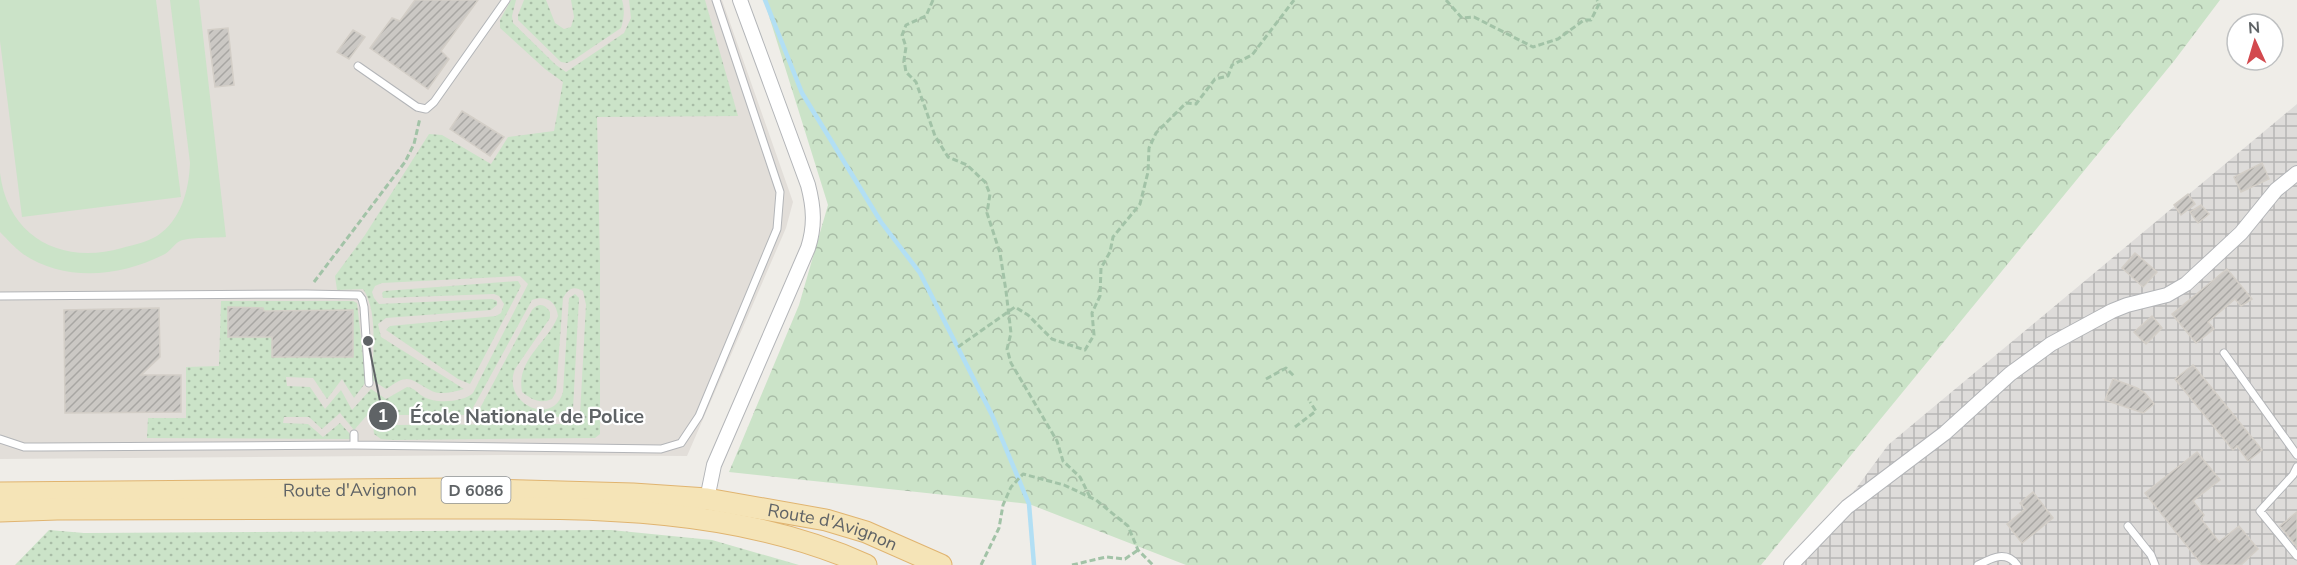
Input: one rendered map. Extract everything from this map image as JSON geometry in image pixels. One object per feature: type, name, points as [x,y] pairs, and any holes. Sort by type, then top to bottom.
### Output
[{"type":"main road","name":"Route d'Avignon","points":[[0,493],[454,489],[588,491],[707,500],[836,523],[866,532],[941,565]]},
{"type":"main road","name":"Route d'Avignon","points":[[0,511],[69,508],[602,510],[682,516],[744,526],[794,538],[866,565]]},
{"type":"street","points":[[707,500],[714,465],[808,248],[813,230],[813,207],[808,185],[740,0]]},
{"type":"street","points":[[1791,565],[1847,507],[1945,433],[2010,374],[2051,344],[2112,311],[2127,305],[2156,299],[2177,290],[2241,233],[2276,190],[2297,173]]},
{"type":"lane","points":[[358,66],[417,107],[426,109],[434,102],[506,0]]},
{"type":"lane","points":[[0,439],[24,447],[354,445],[661,449],[681,443],[699,416],[777,229],[780,210],[780,192],[716,0]]},
{"type":"lane","points":[[0,296],[354,294],[362,298],[369,383]]},
{"type":"lane","points":[[2224,353],[2297,455]]},
{"type":"lane","points":[[354,434],[354,445]]},
{"type":"lane","points":[[2297,467],[2293,475],[2260,511],[2297,556]]},
{"type":"lane","points":[[2128,526],[2151,555],[2155,565]]},
{"type":"lane","points":[[1978,565],[1994,557],[2003,556],[2018,565]]},
{"type":"path","points":[[933,0],[926,16],[906,25],[902,36],[906,47],[904,60],[906,72],[916,82],[935,136],[948,157],[967,165],[985,182],[990,194],[987,213],[1000,253],[1009,311],[1011,333],[1007,349],[1011,363],[1057,441],[1063,461],[1080,477],[1090,497]]},
{"type":"path","points":[[958,347],[1015,307],[1028,315],[1052,339],[1085,350],[1094,335],[1092,313],[1100,296],[1101,268],[1110,252],[1113,237],[1140,204],[1148,172],[1149,148],[1156,133],[1186,103],[1196,104],[1215,79],[1228,76],[1232,65],[1252,55],[1294,0]]},
{"type":"path","points":[[1446,0],[1462,18],[1474,17],[1533,47],[1558,39],[1584,20],[1591,20],[1599,4],[1598,0]]},
{"type":"path","points":[[306,294],[405,162],[414,144],[422,108]]},
{"type":"path","points":[[1266,379],[1286,368],[1294,376]]},
{"type":"path","points":[[1295,427],[1316,411],[1310,402]]},
{"type":"path","points":[[981,565],[999,528],[1003,505],[1011,487],[1023,474],[1064,485],[1090,497],[1128,526],[1138,550],[1153,565]]},
{"type":"path","points":[[1072,565],[1106,557],[1125,559],[1138,550]]},
{"type":"shaded area","points":[[0,0],[722,0],[793,202],[786,228],[687,456],[503,455],[0,459]]},
{"type":"shaded area","points":[[2297,104],[2297,565],[1800,565],[1888,445]]},
{"type":"green space","points":[[0,0],[156,0],[181,197],[22,217],[0,41]]},
{"type":"green space","points":[[170,0],[199,0],[226,237],[184,240],[178,242],[165,254],[110,272],[74,272],[39,263],[23,254],[0,232],[0,173],[5,196],[14,215],[26,230],[59,249],[79,253],[100,252],[140,243],[157,236],[178,213],[188,184],[190,163]]},
{"type":"green space","points":[[511,0],[516,0],[512,16],[513,23],[566,72],[624,33],[631,18],[629,0],[705,0],[738,116],[597,117],[600,434],[595,438],[393,440],[381,439],[374,434],[373,424],[380,430],[392,425],[570,424],[580,415],[586,305],[583,291],[574,288],[569,290],[563,298],[556,392],[552,399],[536,400],[522,392],[521,380],[528,361],[558,316],[553,303],[542,298],[532,300],[469,415],[393,415],[381,422],[369,413],[354,430],[340,413],[322,429],[309,417],[284,417],[283,423],[308,424],[323,437],[340,423],[350,434],[351,439],[147,438],[148,418],[186,418],[186,367],[219,366],[221,301],[353,301],[357,303],[366,382],[354,398],[342,379],[327,399],[313,378],[286,377],[287,386],[310,387],[325,409],[341,390],[352,410],[371,389],[386,399],[407,387],[435,401],[457,400],[473,393],[528,284],[520,276],[382,283],[375,286],[372,292],[379,304],[492,299],[497,301],[497,305],[491,310],[386,318],[378,324],[381,337],[464,389],[442,393],[434,392],[408,379],[399,381],[386,389],[372,380],[374,333],[368,298],[363,289],[337,290],[335,276],[365,235],[429,134],[442,135],[491,164],[508,137],[554,131],[563,82],[545,69],[500,28],[500,20]]},
{"type":"green space","points":[[524,0],[546,0],[555,23],[564,29],[571,27],[574,17],[571,0],[622,0],[623,21],[621,28],[575,59],[567,63],[561,62],[518,20]]},
{"type":"green space","points":[[764,0],[2220,0],[2174,61],[1761,565],[1186,565],[1029,504],[729,472],[799,305],[828,205]]},
{"type":"green space","points":[[518,281],[521,286],[470,384],[458,379],[386,330],[390,326],[496,316],[501,313],[504,304],[499,296],[494,294],[383,298],[384,291]]},
{"type":"green space","points":[[575,294],[579,298],[573,409],[568,417],[479,417],[477,414],[532,310],[539,305],[548,309],[550,318],[515,369],[513,381],[515,392],[521,401],[540,410],[557,403],[563,392],[569,298]]},
{"type":"green space","points":[[49,530],[84,533],[611,530],[712,540],[799,565],[15,565]]},
{"type":"building","points":[[415,0],[478,0],[441,51],[449,59],[428,89],[370,48],[392,18],[400,21]]},
{"type":"building","points":[[228,28],[234,85],[215,87],[208,30]]},
{"type":"building","points":[[353,30],[365,37],[349,59],[337,52]]},
{"type":"building","points":[[462,111],[504,137],[490,156],[450,129]]},
{"type":"building","points":[[2262,163],[2269,179],[2241,192],[2234,177]]},
{"type":"building","points":[[2188,194],[2195,204],[2181,215],[2174,205]]},
{"type":"building","points":[[2201,205],[2209,214],[2198,223],[2190,212]]},
{"type":"building","points":[[2135,253],[2157,272],[2143,287],[2122,268]]},
{"type":"building","points":[[2227,269],[2252,299],[2241,306],[2235,299],[2208,322],[2214,329],[2196,343],[2172,314]]},
{"type":"building","points":[[228,307],[263,308],[264,311],[353,310],[353,357],[272,357],[272,337],[228,337]]},
{"type":"building","points":[[159,308],[160,357],[141,375],[181,375],[181,412],[65,413],[64,310]]},
{"type":"building","points":[[2152,316],[2162,328],[2146,344],[2134,332]]},
{"type":"building","points":[[2193,365],[2262,450],[2248,461],[2237,446],[2233,450],[2175,379]]},
{"type":"building","points":[[2113,379],[2137,388],[2145,393],[2154,404],[2143,413],[2105,400]]},
{"type":"building","points":[[2197,452],[2220,480],[2193,501],[2204,515],[2201,519],[2219,542],[2239,526],[2258,549],[2241,565],[2202,565],[2145,493]]},
{"type":"building","points":[[2033,492],[2053,518],[2022,543],[2007,524],[2025,509],[2020,503]]},
{"type":"building","points":[[2297,512],[2297,547],[2280,526]]},
{"type":"waterway","points":[[765,0],[802,93],[881,222],[920,273],[992,415],[1029,504],[1034,565]]},
{"type":"place","name":"École Nationale de Police","points":[[368,341]]}]
